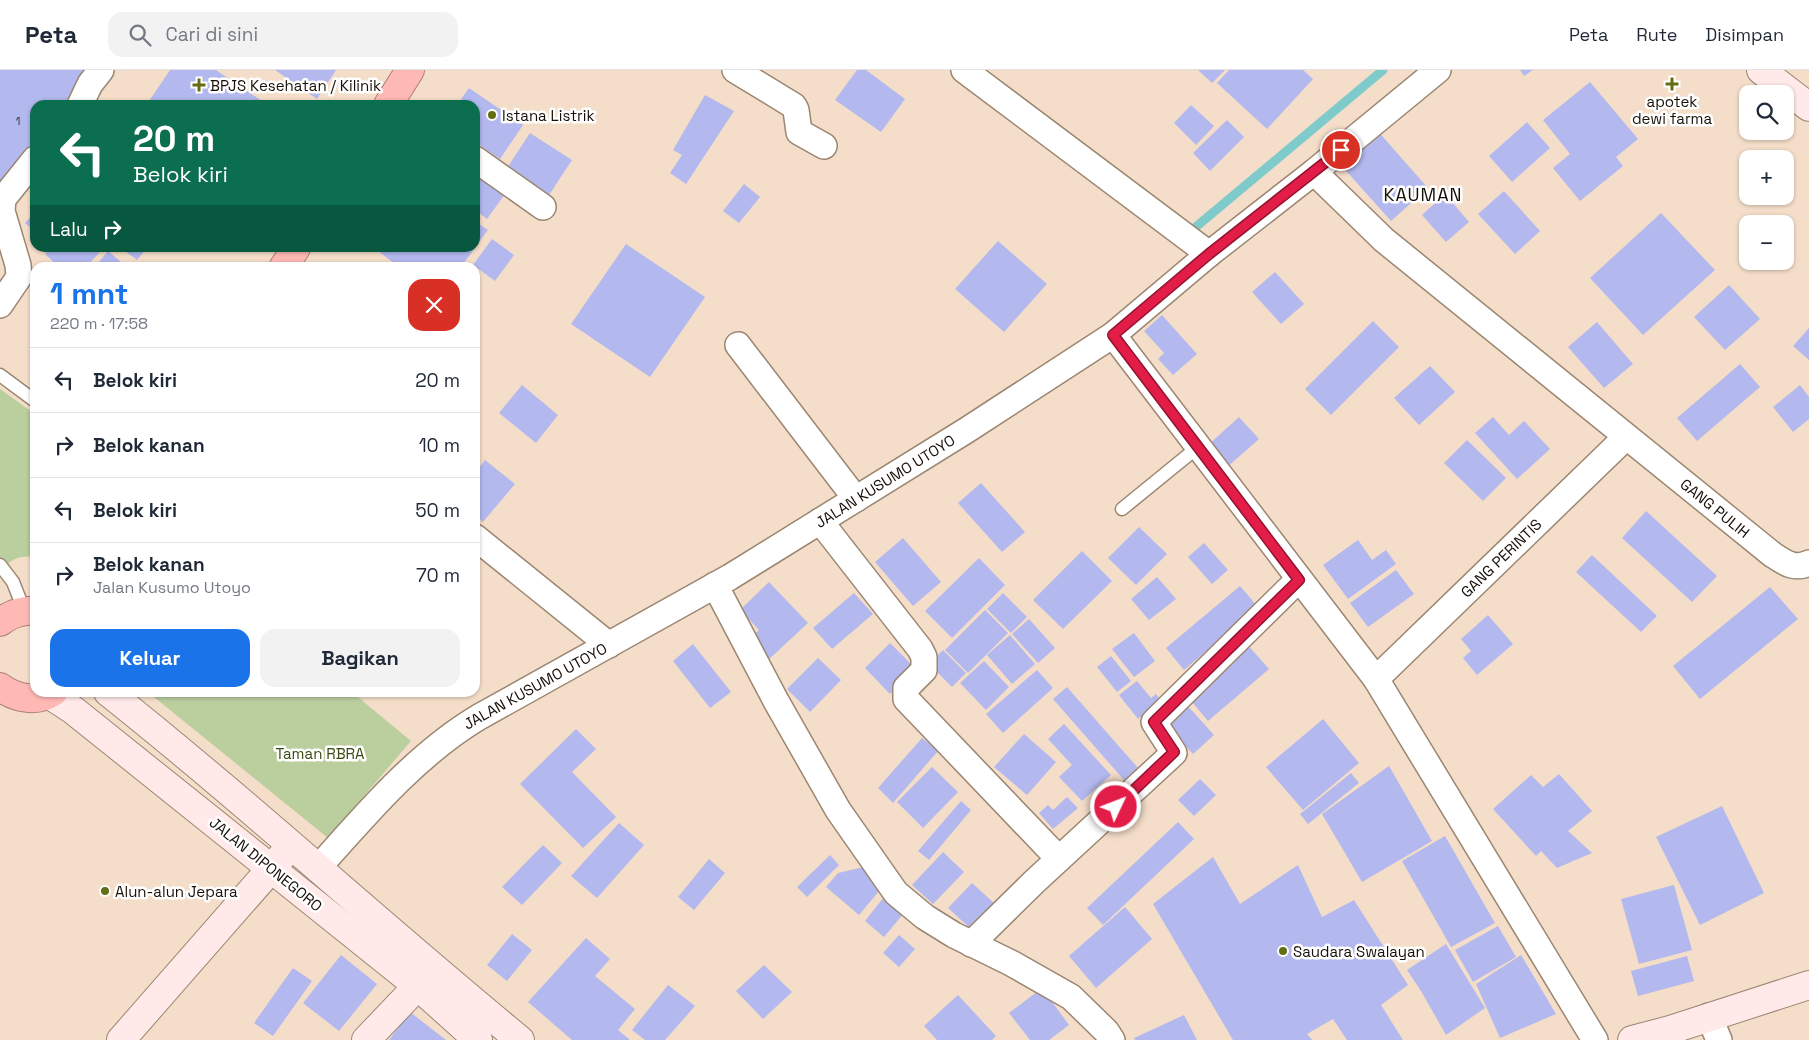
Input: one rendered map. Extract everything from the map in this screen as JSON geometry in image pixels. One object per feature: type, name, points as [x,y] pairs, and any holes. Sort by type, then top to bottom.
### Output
[{"type":"highway","points":[[395,100],[410,70]]},
{"type":"highway","points":[[0,622],[12,614],[30,610]]},
{"type":"highway","points":[[5,699],[33,699],[40,697]]},
{"type":"main road","points":[[1761,70],[1809,107]]},
{"type":"main road","name":"JALAN DIPONEGORO","points":[[55,697],[271,868],[427,978],[520,1040]]},
{"type":"main road","name":"JALAN DIPONEGORO","points":[[114,697],[319,867],[427,978],[478,1040]]},
{"type":"main road","points":[[121,1040],[292,844]]},
{"type":"main road","points":[[366,1040],[427,978]]},
{"type":"main road","points":[[1632,1040],[1714,1028],[1809,985]]},
{"type":"street","points":[[82,100],[90,84],[101,70]]},
{"type":"street","points":[[735,70],[794,106],[799,132],[824,146]]},
{"type":"street","points":[[964,70],[1209,254]]},
{"type":"street","name":"JALAN KUSUMO UTOYO","points":[[319,867],[357,824],[428,752],[451,734],[479,716],[715,585],[856,499],[1113,335],[1209,254],[1314,172],[1438,70]]},
{"type":"street","points":[[480,163],[543,207]]},
{"type":"street","points":[[0,305],[19,277],[18,265],[2,212],[3,199],[30,165]]},
{"type":"street","name":"GANG PULIH","points":[[1314,172],[1384,240],[1773,555],[1792,566],[1809,563]]},
{"type":"street","points":[[1113,335],[1376,679],[1595,1040]]},
{"type":"street","points":[[738,344],[856,499]]},
{"type":"street","name":"GANG PERINTIS","points":[[1376,679],[1626,437]]},
{"type":"street","points":[[820,521],[920,649],[924,657],[924,670],[906,688],[906,699],[1059,859]]},
{"type":"street","points":[[480,541],[609,645]]},
{"type":"street","points":[[972,944],[1059,859],[1174,752],[1154,722],[1299,580]]},
{"type":"street","points":[[715,585],[838,810],[896,893],[925,917],[1071,997],[1106,1031],[1112,1040]]},
{"type":"lane","points":[[0,375],[30,397]]},
{"type":"lane","points":[[1122,510],[1198,446]]},
{"type":"lane","points":[[0,564],[30,610]]},
{"type":"green space","points":[[0,389],[30,410],[30,556],[14,559],[0,573]]},
{"type":"green space","name":"Taman RBRA","points":[[154,697],[358,697],[411,741],[328,838]]},
{"type":"building","points":[[0,70],[94,70],[73,100],[30,100],[30,145],[0,185]]},
{"type":"building","name":"BPJS Kesehatan / Kilinik","points":[[170,70],[216,70],[261,100],[150,100]]},
{"type":"building","points":[[275,70],[336,70],[317,99]]},
{"type":"building","points":[[857,70],[866,70],[905,99],[881,132],[835,100]]},
{"type":"building","points":[[1198,70],[1225,70],[1212,83]]},
{"type":"building","points":[[1229,70],[1303,70],[1313,79],[1267,129],[1217,83]]},
{"type":"building","points":[[1520,70],[1533,70],[1524,76]]},
{"type":"building","points":[[1590,82],[1638,139],[1616,157],[1623,166],[1580,201],[1553,168],[1570,154],[1543,120]]},
{"type":"building","name":"Istana Listrik","points":[[469,88],[523,125],[500,159],[480,145],[480,100],[461,100]]},
{"type":"building","points":[[705,95],[734,111],[686,184],[670,173],[682,155],[673,150]]},
{"type":"building","points":[[1191,105],[1214,126],[1196,145],[1174,123]]},
{"type":"building","points":[[1227,120],[1244,137],[1210,171],[1193,153]]},
{"type":"building","points":[[1527,122],[1550,148],[1512,182],[1489,156]]},
{"type":"building","points":[[1376,129],[1428,188],[1391,221],[1339,163]]},
{"type":"building","points":[[530,133],[572,160],[549,195],[507,168]]},
{"type":"building","points":[[480,176],[505,194],[487,219],[480,214]]},
{"type":"building","points":[[744,184],[760,197],[739,223],[723,211]]},
{"type":"building","points":[[1504,191],[1540,231],[1515,254],[1478,214]]},
{"type":"building","points":[[1445,194],[1469,222],[1446,242],[1422,215]]},
{"type":"building","points":[[1661,213],[1715,270],[1643,335],[1590,278]]},
{"type":"building","points":[[30,218],[30,228],[25,223]]},
{"type":"building","points":[[480,224],[488,230],[480,240]]},
{"type":"building","points":[[492,239],[514,255],[495,281],[480,270],[480,262],[475,262]]},
{"type":"building","points":[[998,241],[1047,284],[1004,332],[955,289]]},
{"type":"building","points":[[626,244],[705,297],[650,377],[571,324]]},
{"type":"building","points":[[47,252],[100,252],[91,262],[54,262],[45,254]]},
{"type":"building","points":[[109,252],[121,262],[99,262]]},
{"type":"building","points":[[126,252],[144,252],[137,260]]},
{"type":"building","points":[[379,252],[472,252],[464,262],[392,262]]},
{"type":"building","points":[[1275,272],[1304,304],[1281,324],[1252,292]]},
{"type":"building","points":[[1729,285],[1760,319],[1725,350],[1694,317]]},
{"type":"building","points":[[1162,315],[1197,354],[1173,375],[1158,359],[1164,353],[1144,331]]},
{"type":"building","points":[[1373,321],[1399,347],[1331,415],[1305,389]]},
{"type":"building","points":[[1597,322],[1633,364],[1604,388],[1568,347]]},
{"type":"building","points":[[1809,328],[1809,360],[1793,346]]},
{"type":"building","points":[[1740,364],[1760,387],[1697,441],[1677,418]]},
{"type":"building","points":[[1430,366],[1455,392],[1419,425],[1394,398]]},
{"type":"building","points":[[522,385],[558,415],[536,443],[499,413]]},
{"type":"building","points":[[1800,385],[1809,397],[1809,419],[1793,432],[1773,407]]},
{"type":"building","points":[[1239,417],[1259,439],[1225,469],[1206,447]]},
{"type":"building","points":[[1493,417],[1509,435],[1524,421],[1550,449],[1517,479],[1475,433]]},
{"type":"building","points":[[1467,440],[1506,478],[1483,501],[1444,463]]},
{"type":"building","points":[[485,460],[515,484],[483,522],[480,519],[480,466]]},
{"type":"building","points":[[981,483],[1025,532],[1002,552],[958,503]]},
{"type":"building","points":[[1646,511],[1717,576],[1692,602],[1622,538]]},
{"type":"building","points":[[1139,527],[1167,554],[1136,585],[1108,558]]},
{"type":"building","points":[[903,538],[941,582],[913,606],[875,562]]},
{"type":"building","points":[[1358,540],[1372,560],[1386,550],[1396,564],[1348,599],[1323,565]]},
{"type":"building","points":[[1204,543],[1228,570],[1212,584],[1188,557]]},
{"type":"building","points":[[1082,551],[1112,581],[1063,629],[1033,600]]},
{"type":"building","points":[[1592,555],[1657,616],[1641,632],[1576,572]]},
{"type":"building","points":[[979,558],[1005,585],[952,638],[925,611]]},
{"type":"building","points":[[1396,570],[1414,594],[1368,627],[1350,603]]},
{"type":"building","points":[[1157,577],[1176,599],[1149,620],[1131,599]]},
{"type":"building","points":[[769,582],[808,623],[766,662],[746,642],[759,630],[740,610]]},
{"type":"building","points":[[1240,586],[1258,607],[1184,670],[1166,648]]},
{"type":"building","points":[[1770,587],[1798,619],[1700,699],[1673,666]]},
{"type":"building","points":[[854,593],[873,614],[832,649],[813,628]]},
{"type":"building","points":[[1003,593],[1027,617],[1011,633],[987,609]]},
{"type":"building","points":[[985,610],[1008,633],[968,673],[945,650]]},
{"type":"building","points":[[1488,615],[1513,644],[1477,675],[1463,658],[1471,651],[1461,639]]},
{"type":"building","points":[[1029,619],[1055,648],[1038,663],[1012,634]]},
{"type":"building","points":[[1134,633],[1155,661],[1134,677],[1112,649]]},
{"type":"building","points":[[1010,635],[1035,664],[1012,684],[987,655]]},
{"type":"building","points":[[890,643],[916,669],[890,694],[865,668]]},
{"type":"building","points":[[1246,643],[1269,669],[1208,721],[1186,695]]},
{"type":"building","points":[[693,644],[731,692],[710,708],[673,661]]},
{"type":"building","points":[[943,650],[966,673],[952,687],[929,664]]},
{"type":"building","points":[[1111,656],[1131,681],[1117,692],[1097,667]]},
{"type":"building","points":[[818,658],[841,680],[810,712],[787,689]]},
{"type":"building","points":[[984,661],[1009,687],[986,710],[960,683]]},
{"type":"building","points":[[1037,670],[1053,688],[1003,733],[986,714]]},
{"type":"building","points":[[1137,681],[1151,698],[1156,694],[1161,701],[1138,719],[1119,695]]},
{"type":"building","points":[[1067,687],[1138,768],[1124,780],[1053,699]]},
{"type":"building","points":[[1186,704],[1214,735],[1193,754],[1165,724]]},
{"type":"building","points":[[1323,719],[1359,763],[1303,810],[1266,767]]},
{"type":"building","points":[[1064,724],[1111,775],[1082,801],[1059,777],[1072,765],[1048,739]]},
{"type":"building","points":[[576,729],[596,749],[572,772],[616,817],[583,848],[520,784]]},
{"type":"building","points":[[1024,734],[1056,762],[1027,795],[994,767]]},
{"type":"building","points":[[922,738],[938,751],[893,803],[878,788]]},
{"type":"building","points":[[1389,766],[1432,841],[1362,882],[1322,814]]},
{"type":"building","points":[[932,767],[958,792],[923,828],[897,802]]},
{"type":"building","points":[[1351,773],[1359,783],[1308,824],[1300,814]]},
{"type":"building","points":[[1559,774],[1592,811],[1568,831],[1592,853],[1557,868],[1541,851],[1536,856],[1493,809],[1531,775],[1543,787]]},
{"type":"building","points":[[1200,779],[1216,795],[1194,816],[1178,800]]},
{"type":"building","points":[[1067,797],[1078,808],[1053,829],[1039,813],[1048,805],[1053,810]]},
{"type":"building","points":[[961,801],[971,810],[929,860],[918,851]]},
{"type":"building","points":[[1722,806],[1764,893],[1700,925],[1656,837]]},
{"type":"building","points":[[1178,822],[1194,839],[1103,925],[1087,908]]},
{"type":"building","points":[[619,823],[644,845],[597,898],[571,876]]},
{"type":"building","points":[[1445,836],[1495,923],[1451,947],[1402,861]]},
{"type":"building","points":[[543,845],[562,863],[522,905],[502,887]]},
{"type":"building","points":[[943,852],[964,872],[933,904],[912,885]]},
{"type":"building","points":[[830,855],[839,865],[807,897],[797,887]]},
{"type":"building","name":"Saudara Swalayan","points":[[1213,857],[1240,904],[1298,865],[1322,917],[1354,900],[1408,985],[1381,1005],[1403,1040],[1347,1040],[1333,1019],[1307,1034],[1312,1040],[1233,1040],[1153,904]]},
{"type":"building","points":[[709,859],[725,873],[694,910],[678,897]]},
{"type":"building","points":[[868,866],[885,884],[859,915],[826,887],[838,873]]},
{"type":"building","points":[[972,883],[995,904],[971,929],[948,908]]},
{"type":"building","points":[[1674,885],[1692,950],[1639,964],[1621,899]]},
{"type":"building","points":[[884,897],[904,913],[884,937],[865,921]]},
{"type":"building","points":[[1125,907],[1152,939],[1096,988],[1069,956]]},
{"type":"building","points":[[1498,926],[1516,957],[1473,982],[1455,950]]},
{"type":"building","points":[[512,934],[532,950],[507,981],[487,965]]},
{"type":"building","points":[[899,935],[915,949],[899,967],[883,953]]},
{"type":"building","points":[[586,938],[610,959],[595,976],[635,1009],[618,1030],[630,1040],[572,1040],[528,1002]]},
{"type":"building","points":[[1446,944],[1485,1008],[1446,1035],[1407,970]]},
{"type":"building","points":[[341,955],[377,984],[339,1031],[303,1003]]},
{"type":"building","points":[[1521,955],[1556,1014],[1500,1038],[1476,984]]},
{"type":"building","points":[[1687,956],[1694,981],[1638,996],[1631,971]]},
{"type":"building","points":[[764,965],[792,992],[763,1019],[736,991]]},
{"type":"building","points":[[293,968],[312,981],[273,1036],[254,1023]]},
{"type":"building","points":[[668,985],[695,1006],[665,1040],[645,1040],[632,1030]]},
{"type":"building","points":[[1042,988],[1069,1025],[1049,1040],[1030,1040],[1009,1013]]},
{"type":"building","points":[[958,995],[996,1036],[992,1040],[937,1040],[924,1026]]},
{"type":"building","points":[[410,1012],[446,1040],[389,1040]]},
{"type":"building","points":[[1184,1015],[1197,1040],[1135,1040],[1134,1038]]},
{"type":"waterway","points":[[1191,231],[1383,70]]},
{"type":"place","name":"apotek dewi farma","points":[[1672,84]]},
{"type":"place","name":"BPJS Kesehatan / Kilinik","points":[[199,85]]},
{"type":"place","name":"Istana Listrik","points":[[492,115]]},
{"type":"place","name":"Alun-alun Jepara","points":[[105,891]]},
{"type":"place","name":"Saudara Swalayan","points":[[1283,951]]},
{"type":"district","name":"KAUMAN","points":[[1423,194]]},
{"type":"route","points":[[1116,807],[1174,752],[1154,722],[1299,580],[1113,335],[1209,254],[1341,150]]}]
